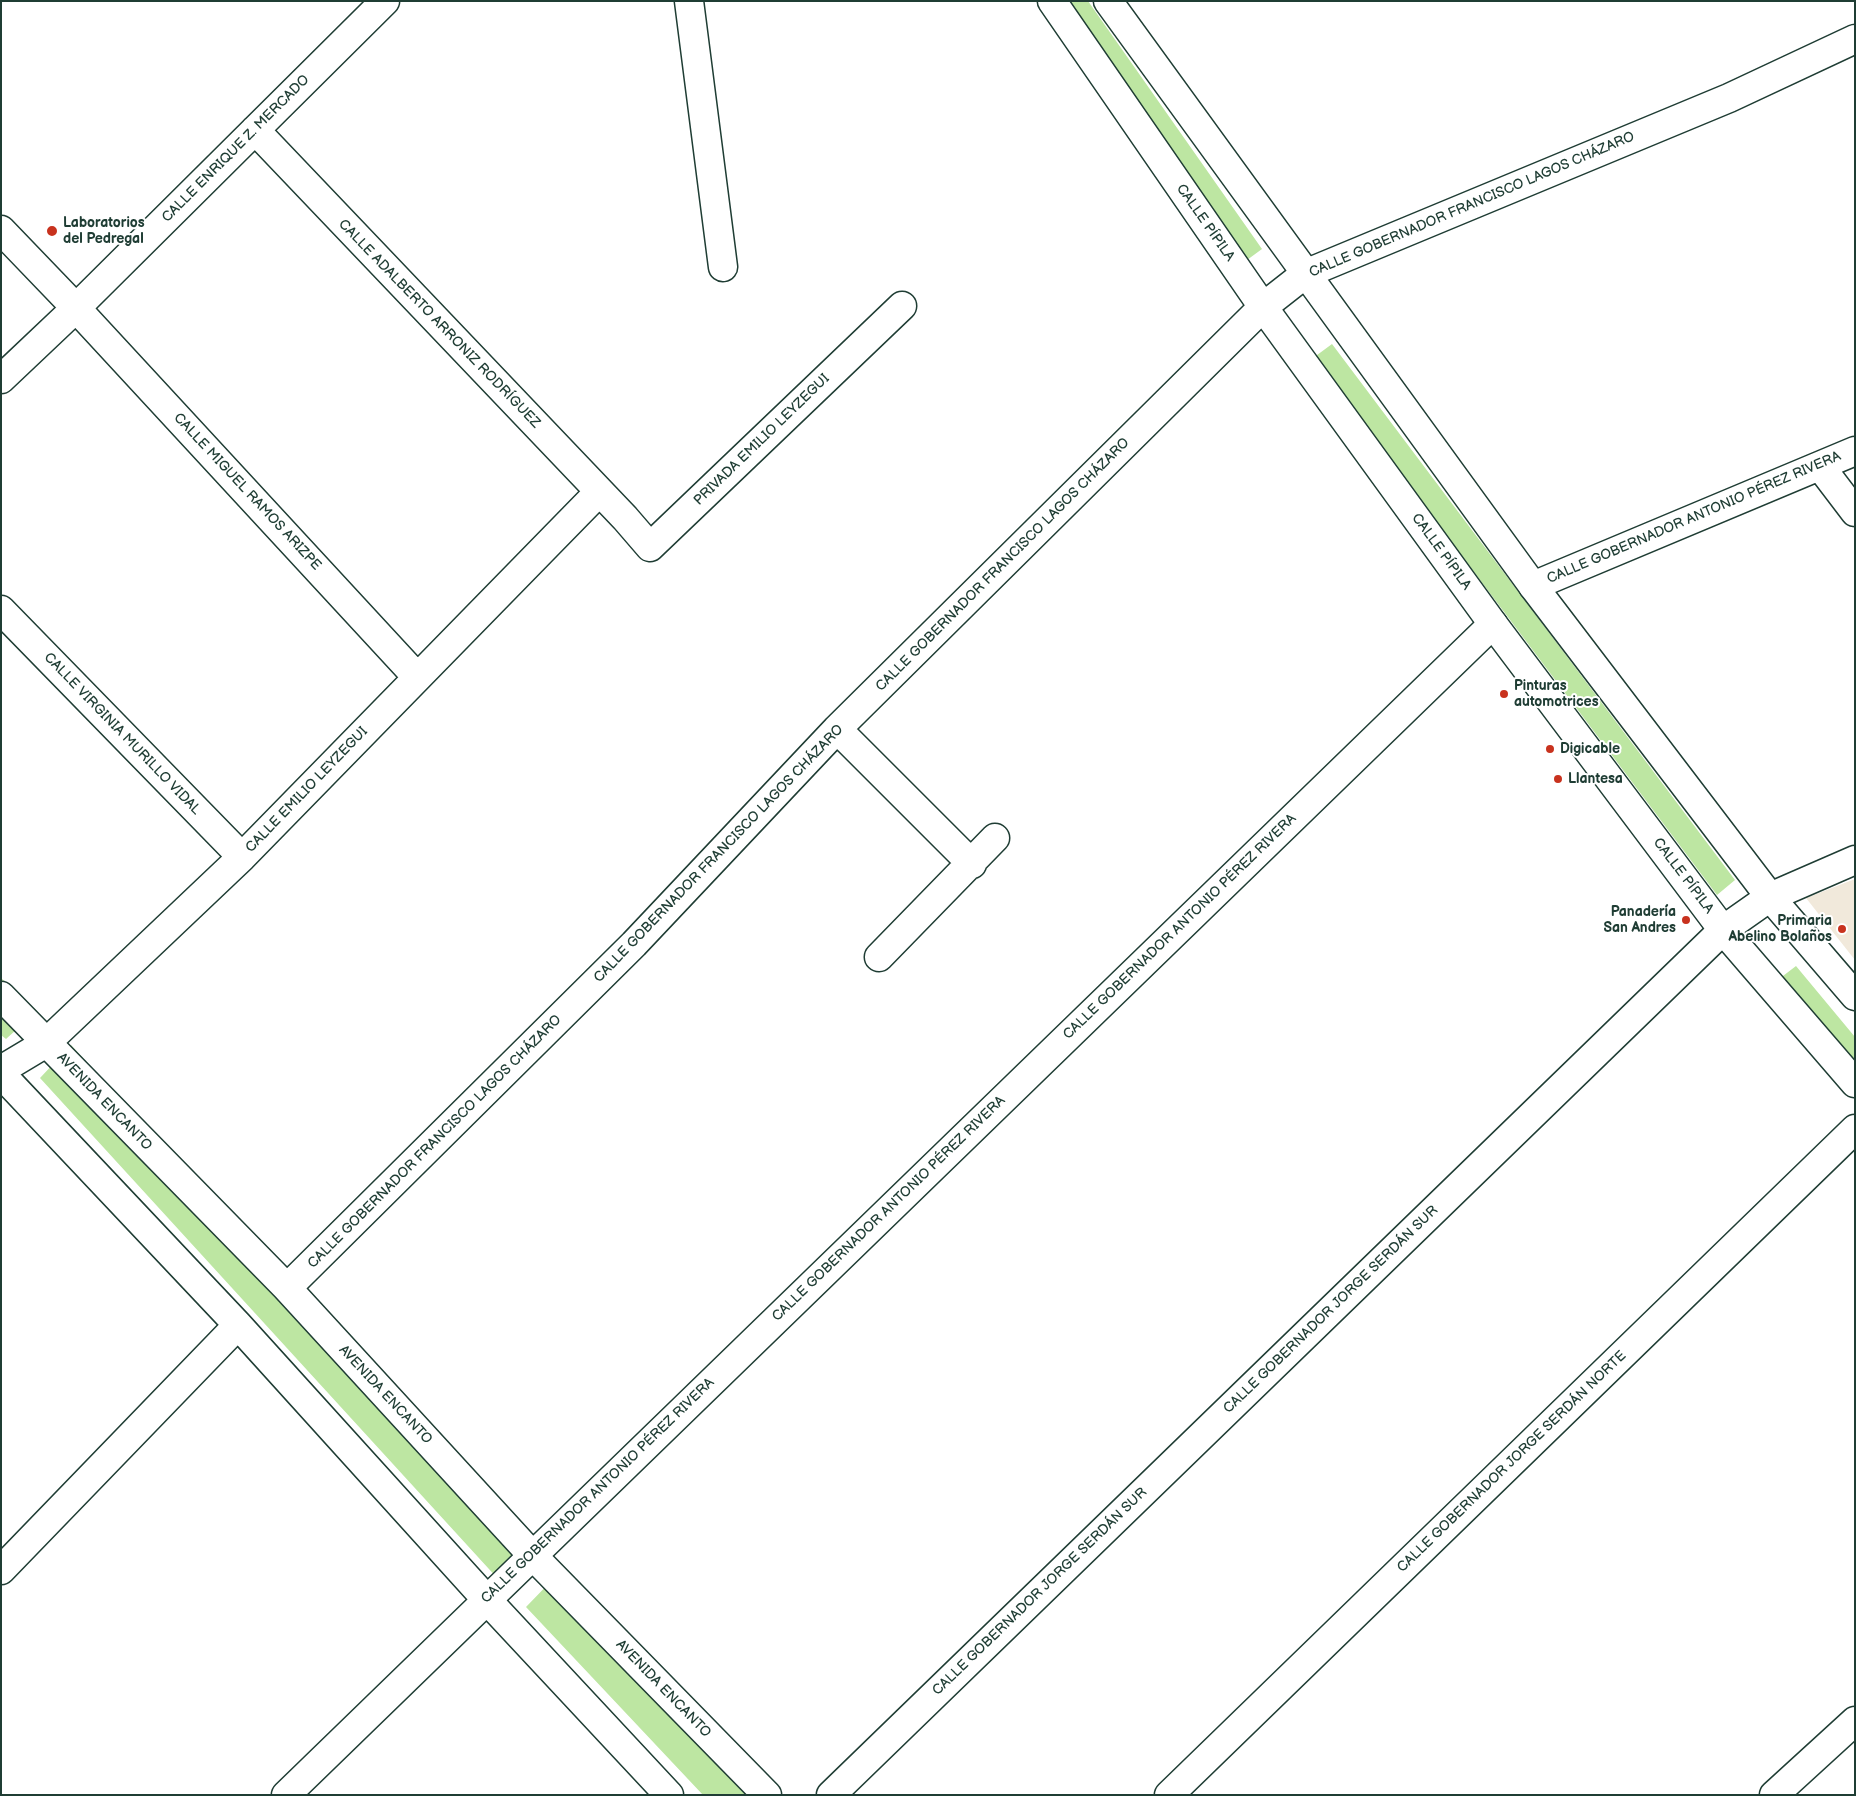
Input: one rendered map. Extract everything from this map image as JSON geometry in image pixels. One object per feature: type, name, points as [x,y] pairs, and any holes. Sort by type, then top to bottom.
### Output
[{"type":"street","name":"CALLE ENRIQUE Z. MERCADO","points":[[1,380],[385,1]]},
{"type":"street","points":[[689,1],[723,267]]},
{"type":"street","name":"CALLE PÍPILA","points":[[1052,1],[1263,307],[1493,624],[1723,930],[1855,1083]]},
{"type":"street","points":[[1108,1],[1532,586],[1770,897],[1855,996]]},
{"type":"street","name":"CALLE GOBERNADOR FRANCISCO LAGOS CHÁZARO","points":[[287,1288],[634,944],[837,729],[1263,307],[1305,274],[1728,98],[1855,39]]},
{"type":"street","name":"CALLE ADALBERTO ARRONIZ RODRÍGUEZ","points":[[254,130],[625,518]]},
{"type":"street","name":"CALLE MIGUEL RAMOS ARIZPE","points":[[1,230],[76,308],[417,676]]},
{"type":"street","name":"PRIVADA EMILIO LEYZEGUI","points":[[625,518],[650,547],[902,306]]},
{"type":"street","name":"CALLE GOBERNADOR ANTONIO PÉREZ RIVERA","points":[[1532,586],[1855,451]]},
{"type":"street","points":[[1820,466],[1855,512]]},
{"type":"street","name":"CALLE EMILIO LEYZEGUI","points":[[1,1070],[46,1043],[242,857],[599,492]]},
{"type":"street","name":"CALLE VIRGINIA MURILLO VIDAL","points":[[1,610],[242,857]]},
{"type":"street","name":"CALLE GOBERNADOR ANTONIO PÉREZ RIVERA","points":[[286,1795],[1493,624]]},
{"type":"street","points":[[837,729],[972,864]]},
{"type":"street","points":[[879,957],[972,864],[995,838]]},
{"type":"street","name":"CALLE GOBERNADOR JORGE SERDÁN SUR","points":[[831,1795],[1723,930],[1770,897],[1855,860]]},
{"type":"street","name":"AVENIDA ENCANTO","points":[[1,996],[287,1288],[532,1555],[767,1795]]},
{"type":"street","points":[[1,1074],[238,1326],[487,1600],[669,1795]]},
{"type":"street","name":"CALLE GOBERNADOR JORGE SERDÁN NORTE","points":[[1169,1795],[1855,1129]]},
{"type":"street","points":[[1,1570],[238,1326]]},
{"type":"street","points":[[1774,1795],[1855,1722]]},
{"type":"shaded area","name":"Primaria Abelino Bolaños","points":[[1855,879],[1855,960],[1806,898]]},
{"type":"green space","points":[[1065,1],[1088,1],[1262,249],[1247,260]]},
{"type":"green space","points":[[1332,344],[1735,880],[1717,895],[1313,358]]},
{"type":"green space","points":[[1796,966],[1855,1037],[1855,1076],[1779,979]]},
{"type":"green space","points":[[1,978],[37,1011],[6,1039],[1,1035]]},
{"type":"green space","points":[[71,1045],[529,1550],[499,1580],[40,1078]]},
{"type":"green space","points":[[555,1577],[772,1795],[703,1795],[526,1607]]},
{"type":"place","name":"Laboratorios del Pedregal","points":[[52,231]]},
{"type":"place","name":"Pinturas automotrices","points":[[1504,694]]},
{"type":"place","name":"Digicable","points":[[1550,749]]},
{"type":"place","name":"Llantesa","points":[[1558,779]]},
{"type":"place","name":"Panadería San Andres","points":[[1686,920]]},
{"type":"place","name":"Primaria Abelino Bolaños","points":[[1842,929]]}]
